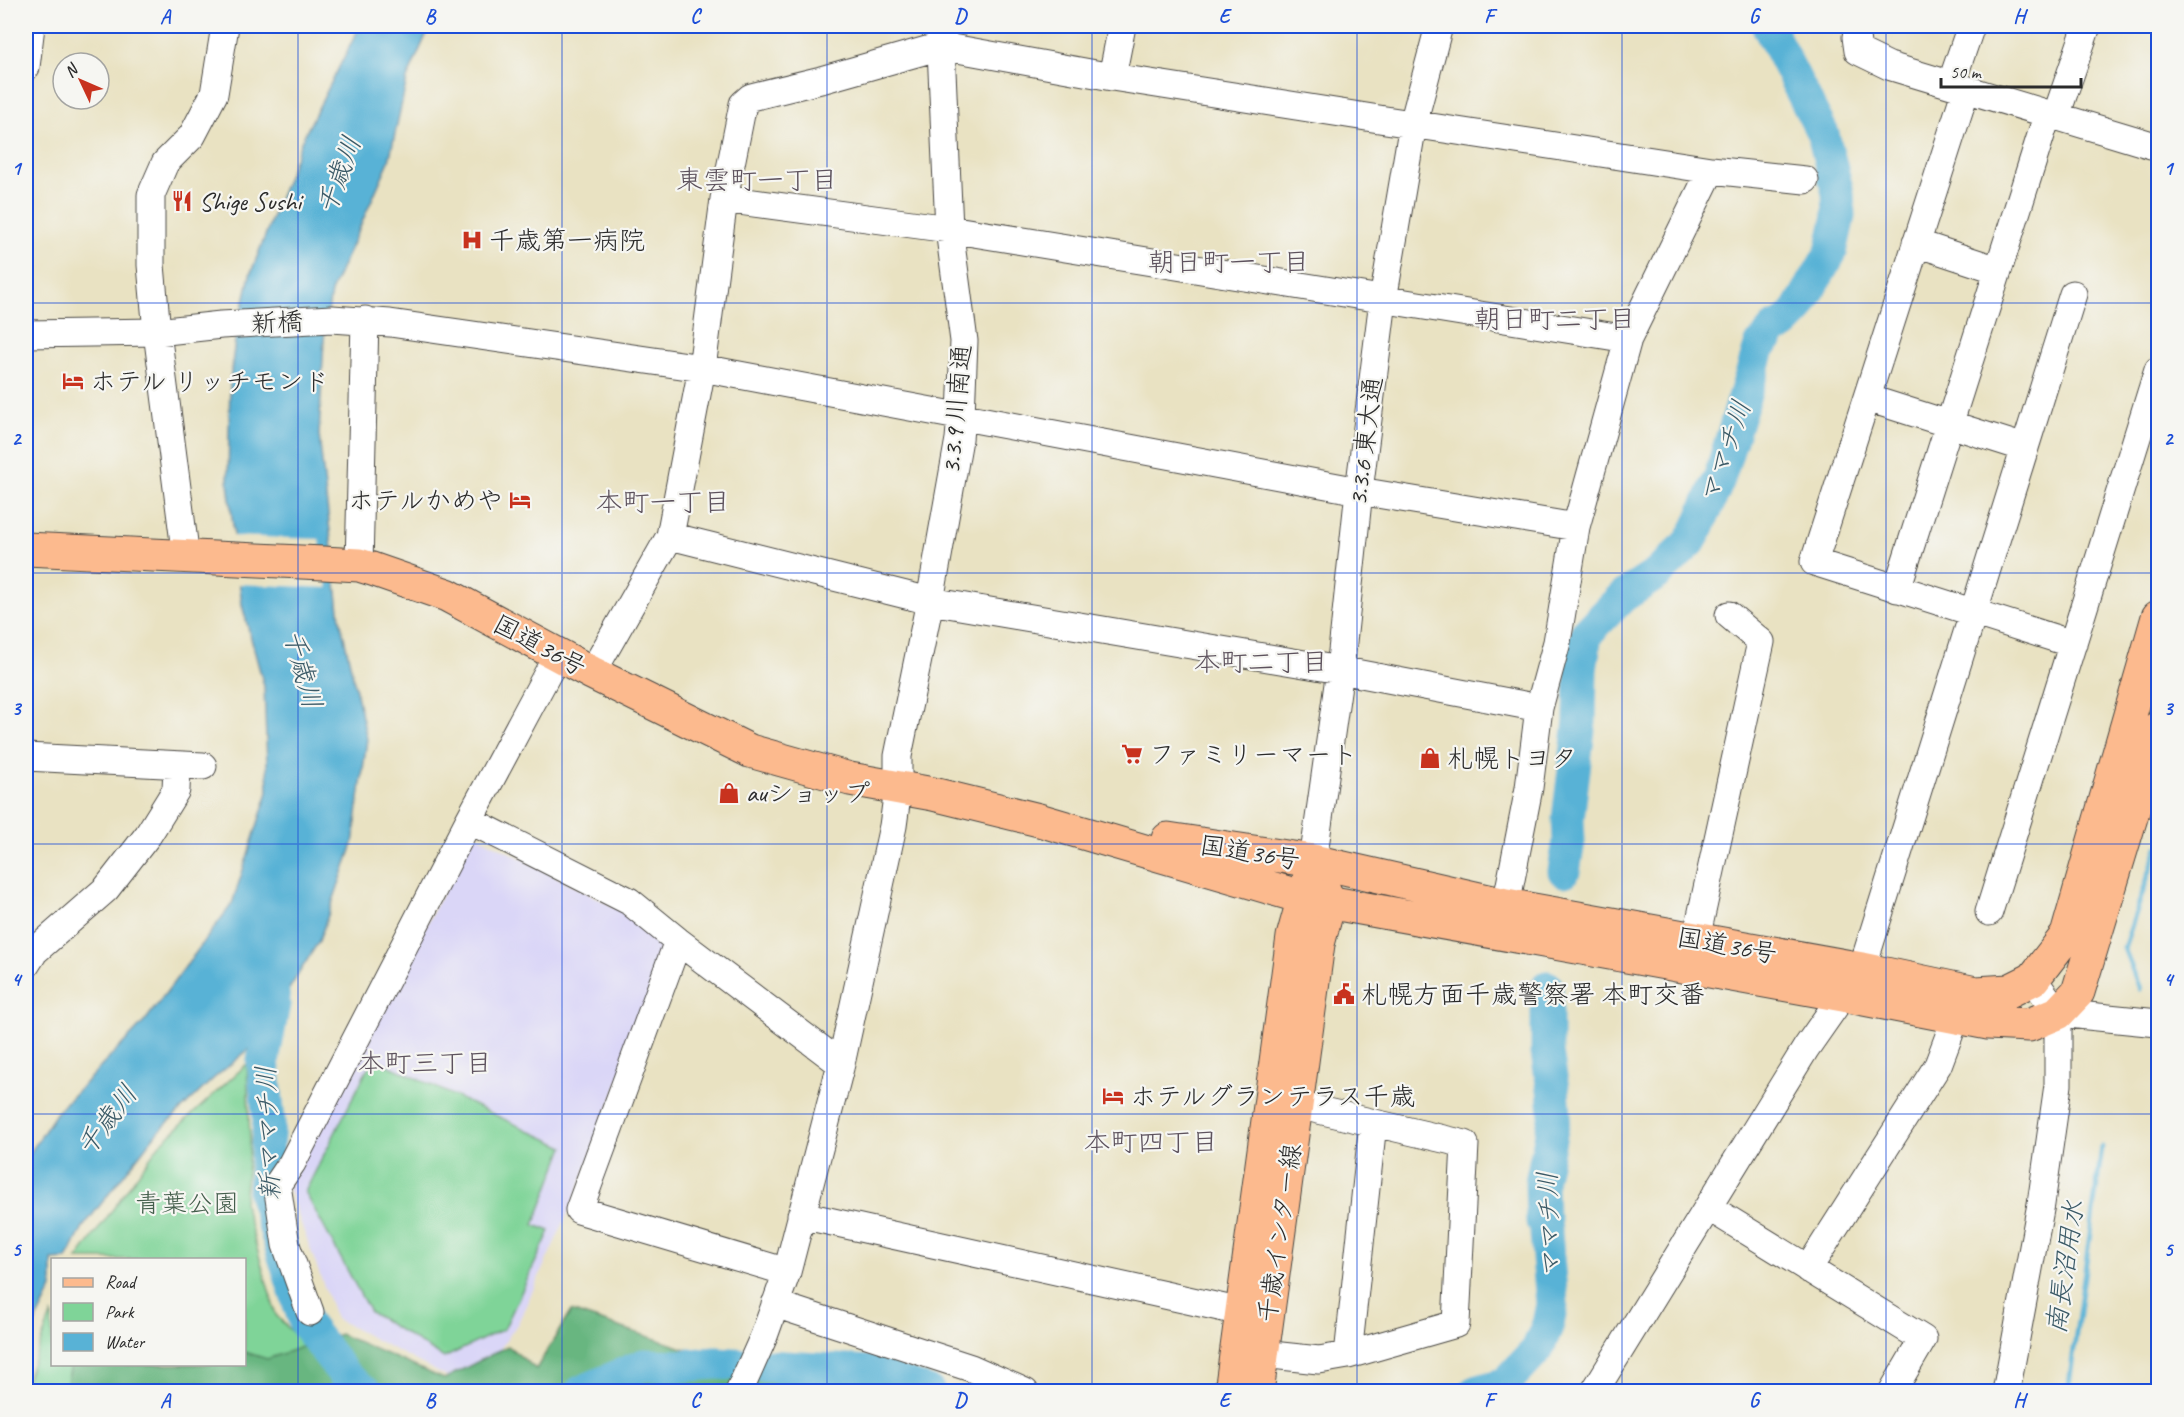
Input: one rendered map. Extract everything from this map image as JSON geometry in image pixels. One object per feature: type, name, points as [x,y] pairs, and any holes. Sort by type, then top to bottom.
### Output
[{"type":"main road","name":"国道36号","points":[[26,549],[359,566],[447,596],[592,673],[750,751],[850,780],[933,794],[1039,820],[1317,901],[1843,994],[1988,1023],[2029,1025],[2058,1013],[2078,992],[2158,728]]},
{"type":"main road","name":"国道36号","points":[[1039,820],[1313,861],[1506,905],[1862,969],[1976,993],[2008,991],[2033,979],[2067,934],[2158,617]]},
{"type":"main road","points":[[1313,861],[1317,901]]},
{"type":"main road","name":"千歳インター線","points":[[1257,1392],[1318,944],[1317,901]]},
{"type":"main road","name":"千歳インター線","points":[[1231,1392],[1293,937],[1317,901]]},
{"type":"street","points":[[26,67],[31,26]]},
{"type":"street","points":[[186,558],[151,265],[151,195],[165,163],[192,136],[214,94],[225,26]]},
{"type":"street","points":[[1112,77],[1122,26]]},
{"type":"street","name":"3.3.6 東大通","points":[[1313,861],[1340,669],[1383,300],[1413,124],[1439,26]]},
{"type":"street","points":[[1859,26],[1856,37],[1858,51],[1889,66],[2158,147]]},
{"type":"street","points":[[1971,26],[1959,87],[1916,243],[1814,562],[2073,644]]},
{"type":"street","points":[[1897,589],[1998,270],[2052,115],[2087,26]]},
{"type":"street","points":[[592,673],[670,536],[702,368],[724,199],[743,104],[751,98],[832,77],[941,36],[1112,77],[1711,170],[1805,180]]},
{"type":"street","name":"3.3.9 川南通","points":[[739,1392],[764,1336],[787,1272],[841,1064],[893,826],[898,789],[898,756],[930,601],[959,439],[964,341],[949,229],[941,36]]},
{"type":"street","points":[[1506,905],[1529,788],[1539,708],[1557,642],[1576,527],[1628,339],[1711,170]]},
{"type":"street","points":[[724,199],[949,229],[1628,339]]},
{"type":"street","points":[[1916,243],[1998,270]]},
{"type":"street","points":[[1862,969],[2073,294]]},
{"type":"street","name":"新橋","points":[[26,334],[158,332],[221,325],[332,319],[365,320],[702,368],[1359,491],[1576,527]]},
{"type":"street","points":[[359,566],[365,320]]},
{"type":"street","points":[[1989,912],[2158,370]]},
{"type":"street","points":[[1867,398],[2025,448]]},
{"type":"street","points":[[670,536],[930,601],[1340,669],[1539,708]]},
{"type":"street","points":[[1696,939],[1761,642],[1729,615]]},
{"type":"street","points":[[310,1311],[286,1245],[277,1185],[292,1162],[469,820],[558,654]]},
{"type":"street","points":[[26,757],[190,766],[148,835],[106,890],[35,951],[26,965]]},
{"type":"street","points":[[469,820],[629,901],[678,941],[841,1064]]},
{"type":"street","points":[[678,941],[579,1210],[787,1272]]},
{"type":"street","points":[[2006,1392],[2041,1204],[2058,1085],[2058,1013],[2033,979]]},
{"type":"street","points":[[1594,1392],[1806,1048],[1843,994]]},
{"type":"street","points":[[2058,1013],[2158,1023]]},
{"type":"street","points":[[1808,1269],[1938,1065],[1956,1017]]},
{"type":"street","points":[[1262,1354],[1319,1360],[1348,1355],[1456,1324],[1465,1144],[1297,1105]]},
{"type":"street","points":[[1348,1355],[1374,1122]]},
{"type":"street","points":[[1708,1208],[1923,1339],[1892,1392]]},
{"type":"street","points":[[801,1215],[1242,1312]]},
{"type":"street","points":[[775,1304],[970,1368],[1025,1392]]},
{"type":"shaded area","points":[[474,834],[643,922],[670,945],[574,1200],[518,1323],[472,1390],[336,1319],[288,1188]]},
{"type":"green space","points":[[373,1058],[564,1147],[534,1225],[550,1231],[504,1329],[444,1358],[370,1312],[305,1192]]},
{"type":"green space","name":"青葉公園","points":[[247,1064],[250,1142],[244,1203],[276,1315],[348,1391],[26,1392],[26,1380],[51,1316],[51,1366],[246,1366],[246,1258],[78,1258],[159,1145]]},
{"type":"green space","points":[[571,1311],[689,1350],[878,1391],[65,1392],[71,1366],[246,1366],[246,1352],[267,1359],[340,1334],[444,1379],[508,1346],[536,1369]]},
{"type":"water","name":"千歳川","points":[[360,26],[430,26],[407,79],[389,161],[331,292],[324,339],[319,435],[340,619],[367,739],[353,844],[319,941],[254,1045],[213,1079],[154,1136],[83,1227],[68,1258],[51,1258],[51,1290],[26,1347],[26,1159],[57,1112],[145,1021],[232,904],[268,792],[264,686],[242,605],[228,482],[230,380],[235,341],[250,275],[302,140]]},
{"type":"pier","points":[[231,536],[319,539],[328,588],[237,584]]},
{"type":"waterway","name":"ママチ川","points":[[1564,871],[1569,841],[1568,819],[1580,721],[1581,670],[1586,634],[1622,597],[1657,574],[1690,542],[1719,479],[1760,346],[1776,327],[1782,326],[1797,311],[1831,252],[1839,216],[1838,193],[1823,134],[1768,26]]},
{"type":"waterway","points":[[2140,989],[2124,948],[2158,847]]},
{"type":"waterway","name":"新ママチ川","points":[[271,973],[274,1004],[263,1061],[269,1121],[264,1193],[305,1323],[347,1378],[366,1392]]},
{"type":"waterway","name":"ママチ川","points":[[1475,1392],[1506,1383],[1537,1350],[1548,1324],[1552,1304],[1545,1221],[1542,1221],[1541,1182],[1555,1115],[1547,1053],[1547,987]]},
{"type":"waterway","name":"南長沼用水","points":[[2068,1392],[2102,1147]]},
{"type":"waterway","name":"新ママチ川","points":[[581,1392],[644,1365],[680,1366],[716,1363],[871,1372],[929,1392]]},
{"type":"place","name":"Shige Sushi","points":[[182,201]]},
{"type":"place","name":"千歳第一病院","points":[[472,240]]},
{"type":"place","name":"ホテル リッチモンド","points":[[73,381]]},
{"type":"place","name":"ホテルかめや","points":[[520,500]]},
{"type":"place","name":"ファミリーマート","points":[[1132,754]]},
{"type":"place","name":"札幌トヨタ","points":[[1430,758]]},
{"type":"place","name":"auショップ","points":[[729,793]]},
{"type":"place","name":"札幌方面千歳警察署 本町交番","points":[[1344,994]]},
{"type":"place","name":"ホテルグランテラス千歳","points":[[1113,1096]]},
{"type":"district","name":"東雲町一丁目","points":[[757,180]]},
{"type":"district","name":"朝日町一丁目","points":[[1229,262]]},
{"type":"district","name":"朝日町二丁目","points":[[1555,319]]},
{"type":"district","name":"本町一丁目","points":[[663,502]]},
{"type":"district","name":"本町二丁目","points":[[1261,662]]},
{"type":"district","name":"本町三丁目","points":[[425,1063]]},
{"type":"district","name":"本町四丁目","points":[[1151,1142]]}]
